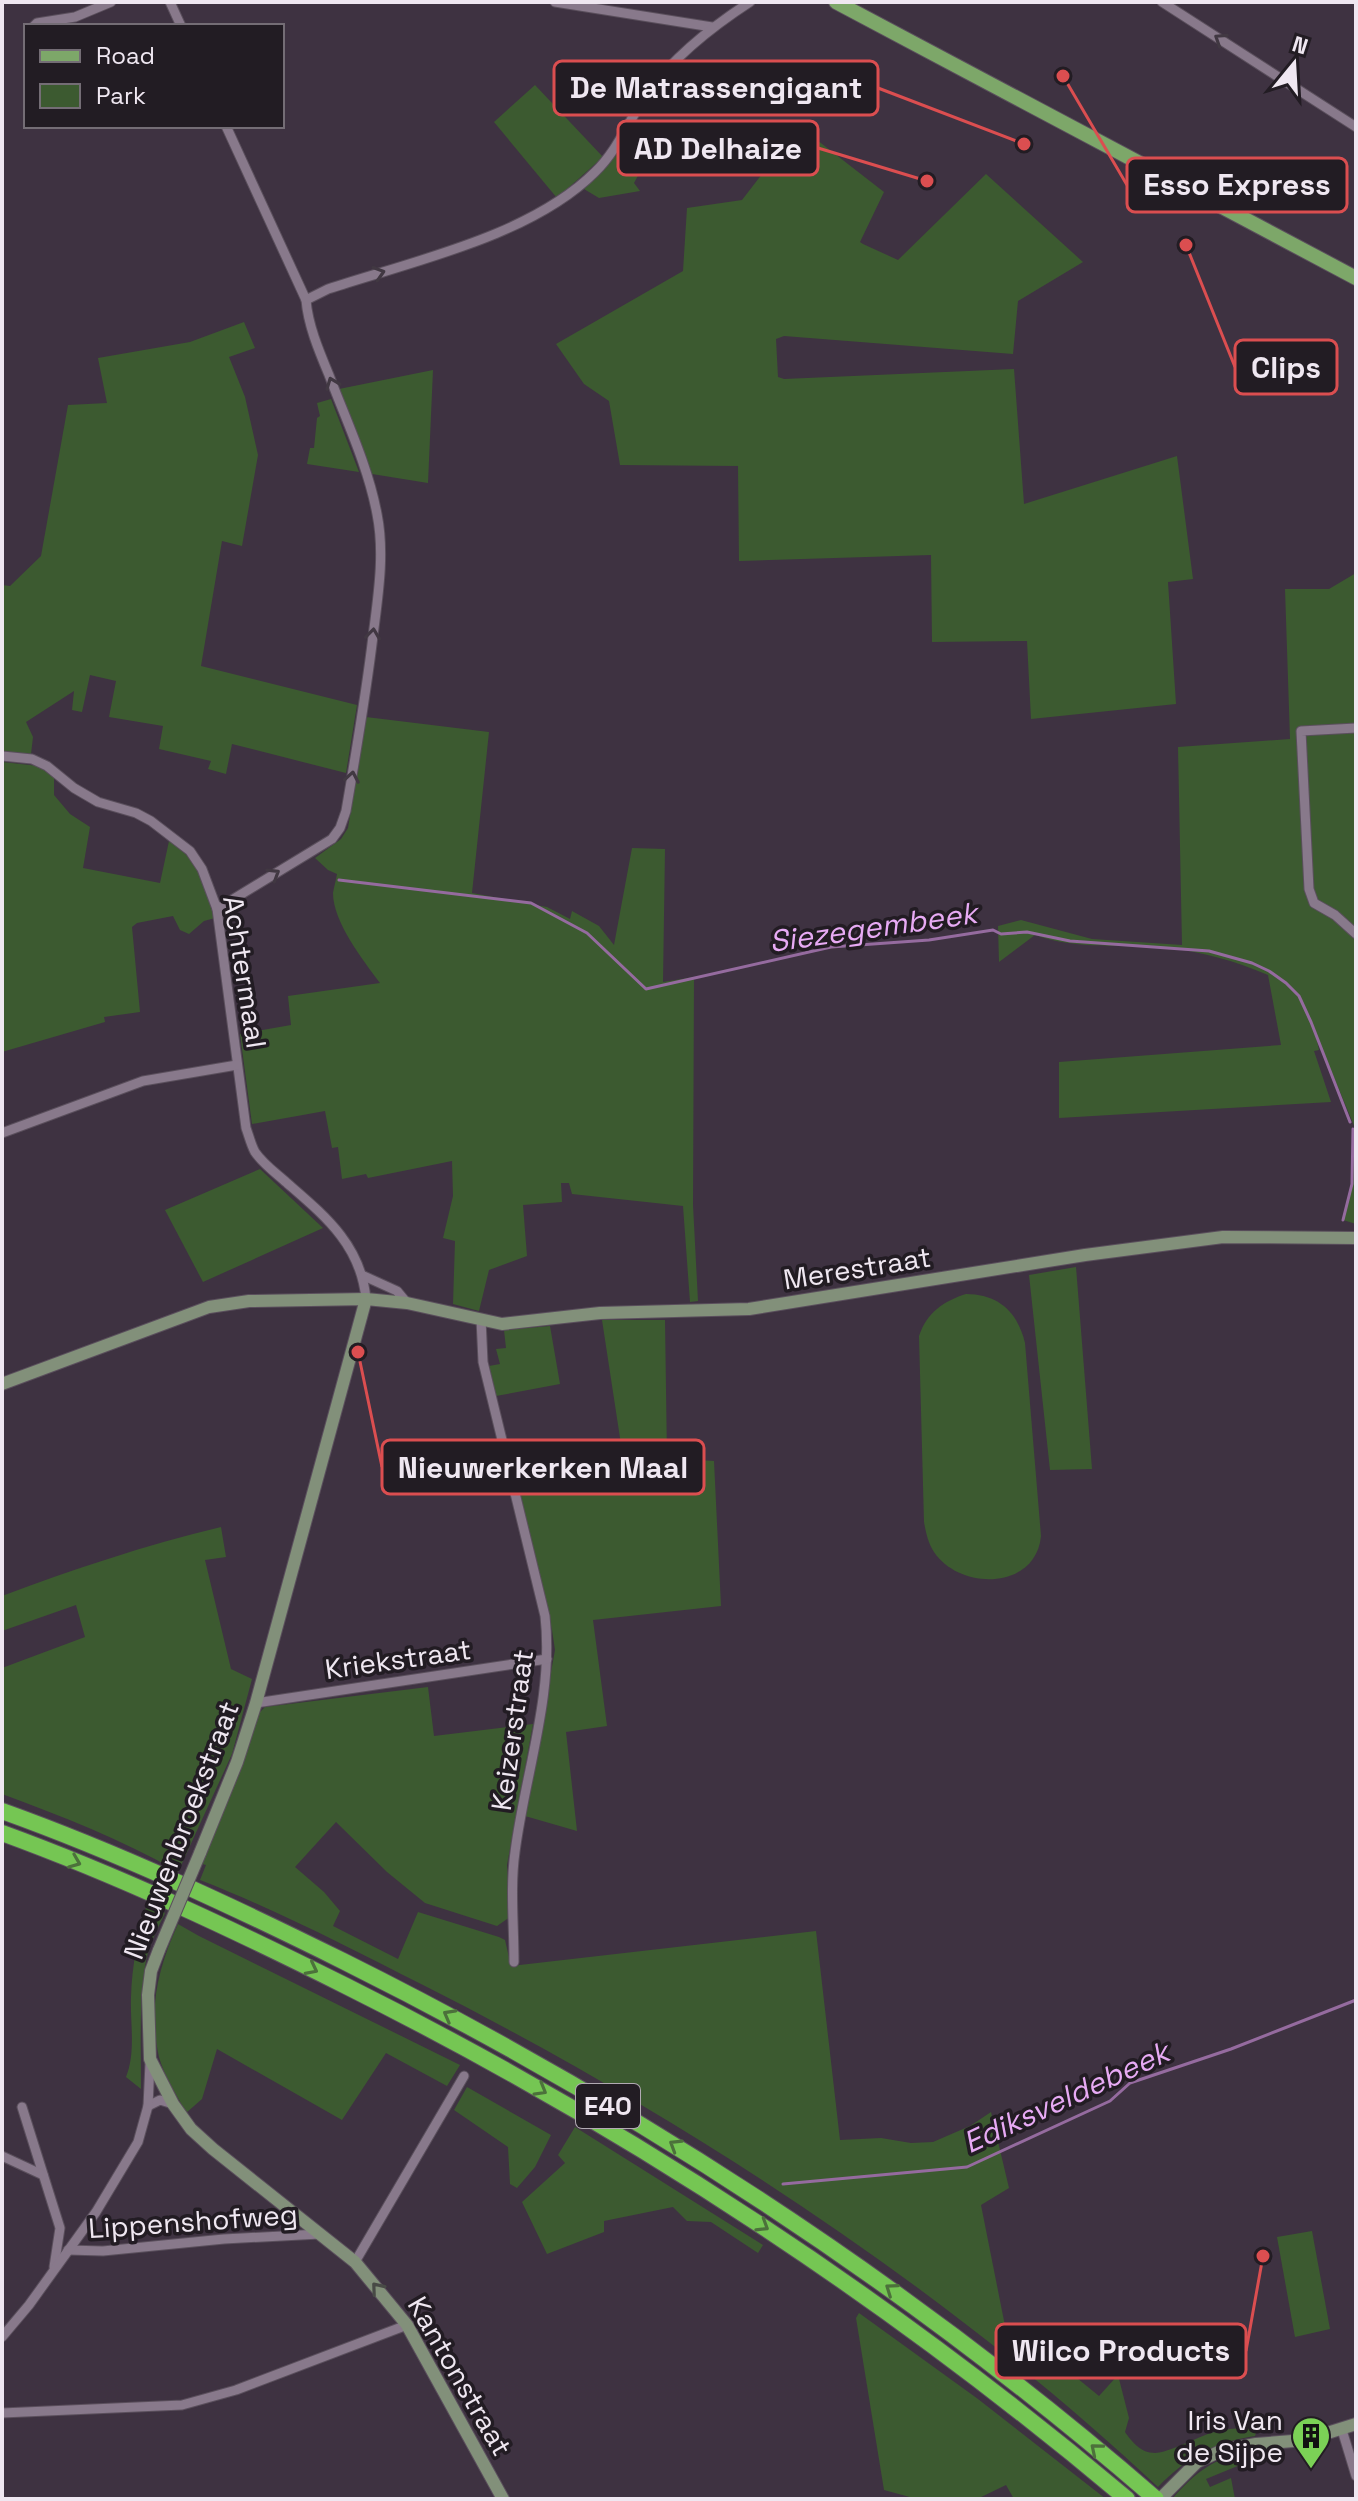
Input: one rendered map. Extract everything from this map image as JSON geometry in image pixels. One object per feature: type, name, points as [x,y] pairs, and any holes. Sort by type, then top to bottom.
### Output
[{"type":"highway","name":"E40","points":[[2,1811],[164,1877],[335,1957],[427,2003],[554,2073],[670,2142],[793,2221],[949,2330],[1158,2499]]},
{"type":"highway","name":"E40","points":[[2,1833],[151,1893],[286,1956],[431,2029],[659,2159],[784,2238],[936,2346],[1127,2499]]},
{"type":"main road","points":[[836,2],[1356,278]]},
{"type":"street","points":[[36,24],[75,17],[111,2]]},
{"type":"street","points":[[170,2],[180,24]]},
{"type":"street","points":[[555,2],[712,27]]},
{"type":"street","points":[[306,300],[328,289],[492,235],[556,203],[582,185],[612,153],[659,79],[712,27],[750,2]]},
{"type":"street","points":[[1162,2],[1356,127]]},
{"type":"street","points":[[66,24],[75,17]]},
{"type":"street","points":[[217,909],[332,839],[340,828],[346,811],[363,712],[379,587],[378,516],[364,464],[322,357],[306,300],[227,128]]},
{"type":"street","points":[[1356,728],[1301,731],[1309,889],[1314,903],[1335,915],[1356,934]]},
{"type":"street","name":"Achtermaal","points":[[2,756],[32,759],[47,766],[84,795],[136,813],[173,836],[190,851],[202,869],[217,909],[246,1128],[254,1150],[269,1168],[321,1214],[356,1255],[364,1276],[366,1299]]},
{"type":"street","points":[[2,1133],[143,1081],[237,1065]]},
{"type":"street","name":"Merestraat","points":[[2,1384],[209,1307],[249,1301],[366,1299],[407,1303],[502,1324],[600,1313],[749,1309],[1085,1255],[1223,1237],[1356,1238]]},
{"type":"street","points":[[364,1276],[397,1291],[407,1303]]},
{"type":"street","name":"Nieuwenbroekstraat","points":[[2,2337],[96,2212],[138,2142],[148,2106],[148,1995],[151,1971],[237,1762],[256,1703],[366,1299]]},
{"type":"street","name":"Keizerstraat","points":[[481,1319],[483,1362],[545,1616],[548,1648],[514,1855],[514,1962]]},
{"type":"street","name":"Kriekstraat","points":[[256,1703],[547,1659]]},
{"type":"street","name":"Kantonstraat","points":[[150,2059],[173,2104],[191,2129],[355,2262],[407,2325],[503,2499]]},
{"type":"street","points":[[355,2262],[464,2076]]},
{"type":"street","points":[[148,2106],[160,2100],[173,2104]]},
{"type":"street","points":[[22,2107],[60,2228],[53,2271]]},
{"type":"street","points":[[2,2156],[43,2175]]},
{"type":"street","name":"Lippenshofweg","points":[[68,2250],[103,2251],[224,2239],[320,2234]]},
{"type":"street","points":[[2,2413],[182,2405],[236,2390],[407,2325]]},
{"type":"street","points":[[1158,2499],[1197,2462],[1223,2450],[1305,2440],[1356,2424]]},
{"type":"street","points":[[1342,2430],[1356,2476]]},
{"type":"green space","points":[[535,85],[603,157],[557,198],[494,122]]},
{"type":"green space","points":[[799,126],[884,192],[860,242],[863,244],[898,260],[986,174],[1083,262],[1018,301],[1013,354],[784,336],[776,339],[778,377],[1014,369],[1024,504],[1177,456],[1193,579],[1168,582],[1176,704],[1031,719],[1027,641],[932,642],[931,555],[739,561],[738,466],[620,465],[609,401],[584,384],[556,344],[683,271],[687,208],[742,200]]},
{"type":"green space","points":[[620,146],[642,168],[634,183],[640,191],[599,198],[584,189],[601,172]]},
{"type":"green space","points":[[244,322],[255,348],[229,357],[245,397],[258,455],[242,546],[222,541],[201,666],[357,705],[346,773],[232,744],[226,774],[208,769],[211,761],[159,749],[163,726],[109,717],[116,681],[90,675],[82,712],[72,710],[74,691],[26,722],[33,737],[31,754],[2,751],[2,585],[10,586],[41,556],[68,405],[107,403],[98,358],[190,342]]},
{"type":"green space","points":[[433,370],[428,483],[372,474],[339,389]]},
{"type":"green space","points":[[331,399],[359,472],[307,464],[310,448],[314,448],[317,418],[320,416],[317,403]]},
{"type":"green space","points":[[1356,573],[1356,1224],[1343,1220],[1352,1184],[1355,1128],[1315,1032],[1319,1050],[1314,1051],[1331,1102],[1059,1118],[1059,1062],[1281,1045],[1268,975],[1192,952],[1084,945],[1035,935],[999,962],[998,926],[1021,920],[1092,939],[1182,945],[1178,747],[1290,739],[1285,589],[1329,589]]},
{"type":"green space","points":[[366,717],[489,732],[472,893],[547,907],[570,919],[572,911],[599,926],[614,945],[632,848],[665,849],[663,982],[694,977],[693,1205],[698,1301],[690,1302],[683,1206],[572,1194],[569,1183],[561,1183],[562,1202],[523,1205],[527,1256],[489,1270],[479,1311],[453,1304],[455,1241],[443,1238],[453,1196],[452,1161],[368,1178],[366,1174],[342,1179],[338,1147],[332,1148],[325,1111],[252,1124],[240,1034],[291,1025],[288,996],[380,983],[350,940],[338,916],[333,893],[337,874],[315,858],[341,839],[348,828]]},
{"type":"green space","points":[[2,762],[39,766],[54,777],[54,795],[70,814],[90,827],[83,868],[160,883],[169,841],[194,865],[215,918],[204,921],[189,934],[180,930],[173,916],[137,923],[132,927],[140,1012],[104,1017],[105,1022],[2,1052]]},
{"type":"green space","points":[[260,1169],[323,1228],[203,1282],[165,1210]]},
{"type":"green space","points":[[1076,1267],[1092,1469],[1050,1470],[1029,1275]]},
{"type":"green space","points":[[966,1294],[988,1297],[1005,1307],[1022,1332],[1025,1343],[1041,1536],[1036,1554],[1026,1567],[1012,1575],[995,1579],[961,1574],[946,1565],[932,1549],[924,1522],[919,1336],[937,1309]]},
{"type":"green space","points":[[602,1320],[665,1320],[667,1458],[714,1461],[721,1606],[593,1620],[607,1726],[566,1732],[577,1831],[525,1816],[555,1650],[515,1477],[624,1464]]},
{"type":"green space","points":[[550,1326],[560,1384],[496,1396],[489,1366],[500,1364],[496,1349],[506,1348],[504,1330]]},
{"type":"green space","points":[[221,1527],[226,1557],[205,1560],[231,1669],[252,1679],[232,1754],[178,1872],[114,1839],[2,1794],[2,1668],[85,1637],[76,1605],[2,1631],[2,1596],[110,1558]]},
{"type":"green space","points":[[428,1687],[434,1736],[533,1724],[507,1865],[510,1917],[497,1926],[425,1903],[387,1872],[336,1822],[295,1867],[340,1911],[333,1926],[398,1959],[418,1912],[505,1940],[511,1966],[816,1931],[840,2140],[881,2138],[911,2143],[933,2142],[970,2126],[991,2112],[1009,2188],[981,2205],[1008,2341],[1042,2366],[1050,2356],[1099,2396],[1118,2375],[1129,2418],[1125,2432],[1145,2451],[1161,2452],[1225,2430],[1258,2427],[1255,2436],[1202,2452],[1158,2487],[990,2343],[901,2275],[713,2149],[520,2036],[423,1985],[341,1943],[200,1880],[206,1865],[202,1864],[259,1713],[265,1707]]},
{"type":"green space","points":[[147,1904],[165,1913],[150,1946],[145,1967],[141,2012],[141,2089],[126,2077],[132,2048],[133,1973]]},
{"type":"green space","points":[[178,1924],[460,2065],[447,2086],[386,2053],[342,2120],[217,2049],[202,2099],[186,2113],[161,2064],[155,2022],[160,1972]]},
{"type":"green space","points":[[467,2087],[551,2135],[535,2167],[517,2188],[510,2184],[508,2147],[454,2110]]},
{"type":"green space","points":[[575,2127],[763,2245],[758,2253],[711,2222],[687,2221],[673,2207],[604,2221],[604,2232],[547,2254],[522,2202],[565,2163],[558,2155]]},
{"type":"green space","points":[[1312,2231],[1330,2329],[1295,2337],[1277,2237]]},
{"type":"green space","points":[[859,2313],[978,2399],[1106,2499],[1014,2499],[1006,2485],[977,2499],[917,2499],[884,2490],[856,2318]]},
{"type":"green space","points":[[1248,2453],[1240,2465],[1206,2479],[1210,2487],[1231,2478],[1235,2499],[1173,2498],[1189,2481],[1215,2462]]},
{"type":"waterway","name":"Siezegembeek","points":[[339,880],[531,903],[587,933],[646,989],[831,947],[929,940],[993,930],[1001,934],[1027,932],[1070,941],[1209,951],[1269,971],[1299,996],[1350,1122]]},
{"type":"waterway","name":"Siezegembeek","points":[[1343,1220],[1352,1184],[1353,1129]]},
{"type":"waterway","name":"Ediksveldebeek","points":[[783,2184],[967,2167],[1110,2101],[1130,2083],[1231,2049],[1356,2000]]},
{"type":"place","name":"Esso Express","points":[[1063,76]]},
{"type":"place","name":"De Matrassengigant","points":[[1024,144]]},
{"type":"place","name":"AD Delhaize","points":[[927,181]]},
{"type":"place","name":"Clips","points":[[1186,245]]},
{"type":"place","name":"Nieuwerkerken Maal","points":[[358,1352]]},
{"type":"place","name":"Wilco Products","points":[[1263,2256]]},
{"type":"place","name":"Iris Van de Sijpe","points":[[1311,2470]]}]
